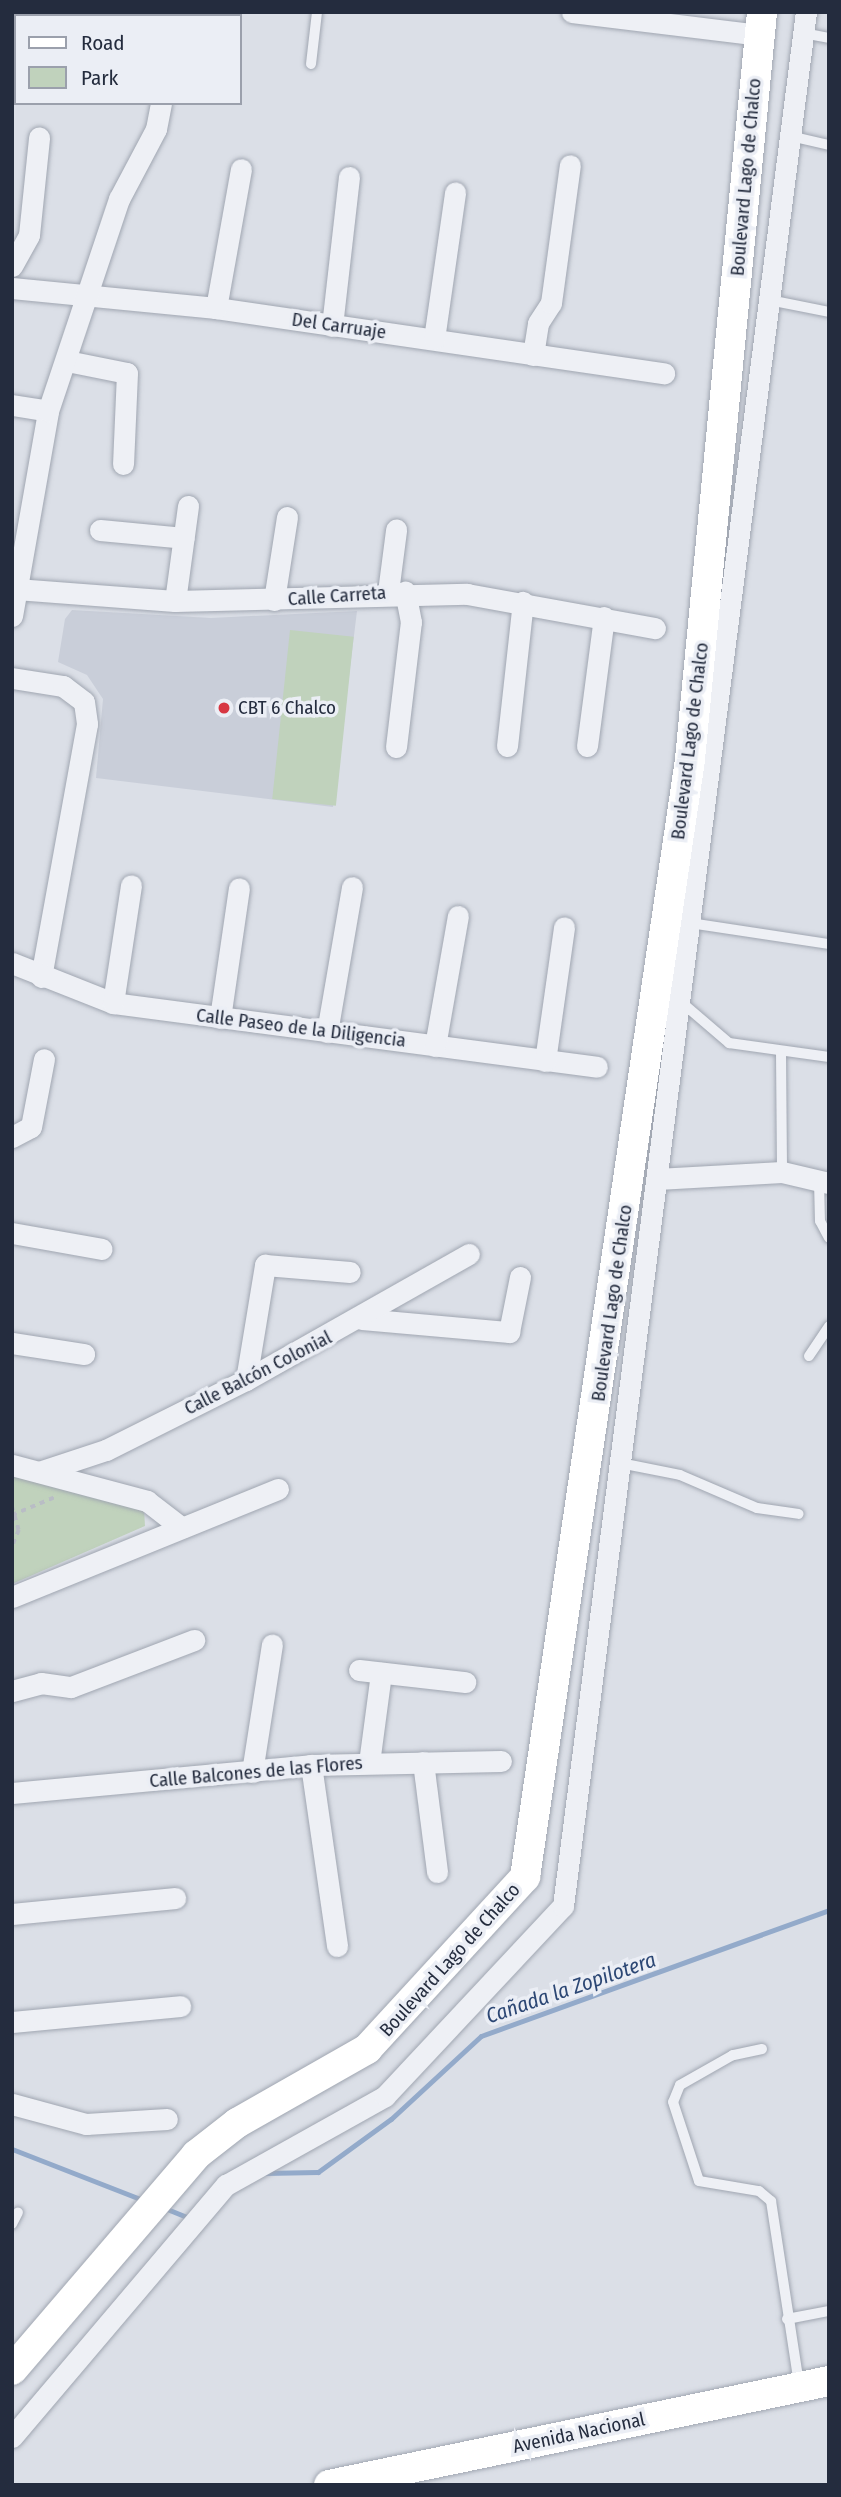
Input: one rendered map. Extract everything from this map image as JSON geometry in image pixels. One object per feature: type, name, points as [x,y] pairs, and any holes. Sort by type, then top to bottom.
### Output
[{"type":"main road","name":"Boulevard Lago de Chalco","points":[[12,2370],[197,2155],[237,2123],[367,2049],[525,1877],[690,759],[761,24]]},
{"type":"main road","name":"Avenida Nacional","points":[[329,2485],[829,2381]]},
{"type":"street","points":[[572,12],[761,24]]},
{"type":"street","points":[[12,2437],[226,2185],[385,2096],[563,1906],[804,23]]},
{"type":"street","points":[[12,616],[48,411],[67,361],[119,199],[156,129],[162,105]]},
{"type":"street","points":[[12,266],[29,235],[39,138]]},
{"type":"street","points":[[533,355],[538,323],[551,303],[570,164]]},
{"type":"street","points":[[216,308],[241,169]]},
{"type":"street","points":[[332,326],[349,177]]},
{"type":"street","points":[[434,339],[455,193]]},
{"type":"street","name":"Del Carruaje","points":[[12,288],[216,308],[664,373]]},
{"type":"street","points":[[67,361],[127,373],[123,464]]},
{"type":"street","points":[[12,405],[48,411]]},
{"type":"street","points":[[175,601],[188,506]]},
{"type":"street","points":[[275,600],[287,517]]},
{"type":"street","points":[[100,530],[184,538]]},
{"type":"street","points":[[396,530],[396,592],[411,622],[396,747]]},
{"type":"street","name":"Calle Carreta","points":[[16,589],[175,601],[275,600],[396,592],[523,602],[655,628]]},
{"type":"street","points":[[507,746],[523,602]]},
{"type":"street","points":[[587,746],[604,617]]},
{"type":"street","points":[[12,678],[63,686],[84,702],[87,724],[41,977]]},
{"type":"street","points":[[113,1003],[131,885]]},
{"type":"street","points":[[327,1031],[352,887]]},
{"type":"street","points":[[220,1018],[239,888]]},
{"type":"street","points":[[435,1046],[458,916]]},
{"type":"street","points":[[545,1061],[564,927]]},
{"type":"street","name":"Calle Paseo de la Diligencia","points":[[12,963],[41,977],[113,1003],[597,1067]]},
{"type":"street","points":[[12,1137],[31,1127],[44,1059]]},
{"type":"street","points":[[657,1179],[782,1172],[824,1182]]},
{"type":"street","points":[[12,1233],[102,1249]]},
{"type":"street","name":"Calle Balcón Colonial","points":[[39,1472],[106,1450],[246,1380],[362,1319],[469,1254]]},
{"type":"street","points":[[246,1380],[265,1265],[350,1272]]},
{"type":"street","points":[[362,1319],[509,1332],[520,1277]]},
{"type":"street","points":[[12,1343],[84,1354]]},
{"type":"street","points":[[12,1465],[147,1501],[183,1528]]},
{"type":"street","points":[[12,1597],[278,1489]]},
{"type":"street","points":[[12,1692],[41,1683],[71,1687],[194,1640]]},
{"type":"street","points":[[253,1772],[272,1645]]},
{"type":"street","points":[[369,1763],[370,1671],[465,1682]]},
{"type":"street","name":"Calle Balcones de las Flores","points":[[12,1793],[311,1765],[501,1761]]},
{"type":"street","points":[[423,1762],[437,1872]]},
{"type":"street","points":[[311,1765],[337,1946]]},
{"type":"street","points":[[12,1914],[175,1898]]},
{"type":"street","points":[[12,2022],[180,2006]]},
{"type":"street","points":[[12,2104],[86,2124],[167,2119]]},
{"type":"lane","points":[[311,64],[317,12]]},
{"type":"lane","points":[[804,23],[829,38]]},
{"type":"lane","points":[[790,136],[829,145]]},
{"type":"lane","points":[[769,300],[829,312]]},
{"type":"lane","points":[[690,923],[829,944]]},
{"type":"lane","points":[[680,1001],[729,1043],[781,1054],[829,1057]]},
{"type":"lane","points":[[781,1054],[782,1172]]},
{"type":"lane","points":[[824,1182],[820,1222],[829,1238]]},
{"type":"lane","points":[[809,1356],[829,1326]]},
{"type":"lane","points":[[620,1463],[680,1475],[757,1508],[799,1514]]},
{"type":"lane","points":[[762,2049],[733,2055],[680,2085],[673,2102],[699,2181],[759,2191],[771,2200],[799,2387]]},
{"type":"lane","points":[[12,2224],[18,2213]]},
{"type":"lane","points":[[787,2319],[829,2311]]},
{"type":"path","points":[[14,1514],[85,1484]]},
{"type":"path","points":[[12,1506],[12,1548]]},
{"type":"shaded area","name":"CBT 6 Chalco","points":[[72,610],[211,618],[357,611],[333,807],[96,778],[103,699],[87,675],[58,662],[65,619]]},
{"type":"green space","points":[[290,630],[354,637],[336,806],[272,799]]},
{"type":"green space","points":[[12,1475],[144,1509],[145,1526],[12,1584]]},
{"type":"waterway","name":"Cañada la Zopilotera","points":[[264,2173],[318,2172],[391,2119],[481,2036],[829,1910]]},
{"type":"waterway","name":"Cañada la Zopilotera","points":[[12,2149],[143,2200]]},
{"type":"waterway","name":"Cañada la Zopilotera","points":[[162,2207],[192,2219]]},
{"type":"place","name":"CBT 6 Chalco","points":[[224,708]]}]
